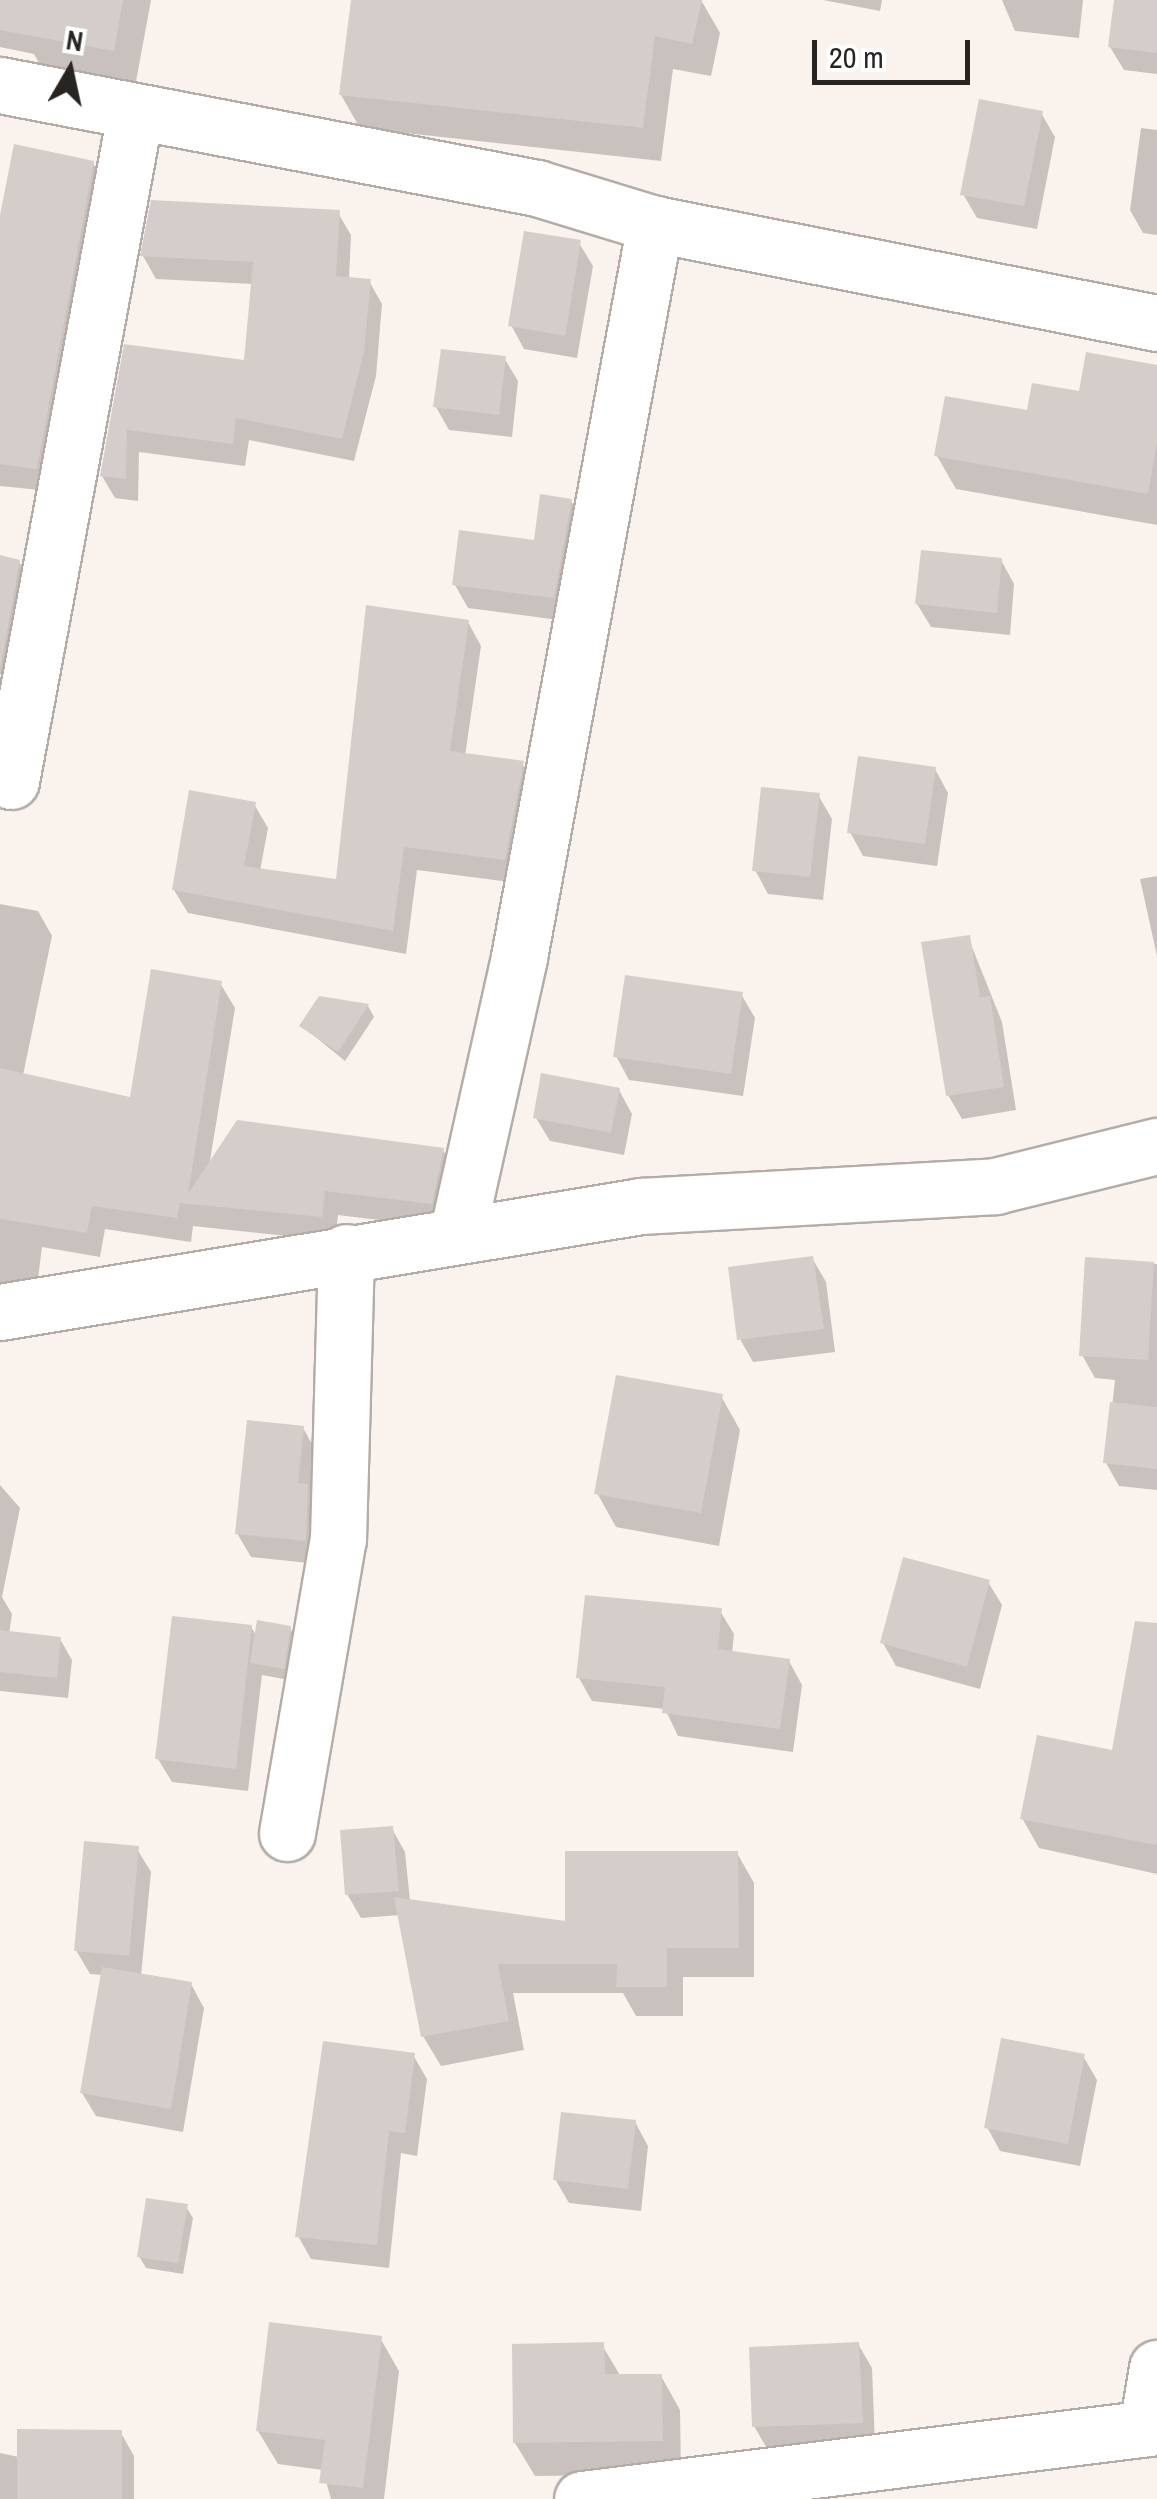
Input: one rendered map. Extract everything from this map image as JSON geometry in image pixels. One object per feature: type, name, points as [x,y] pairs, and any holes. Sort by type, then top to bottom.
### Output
[{"type":"street","points":[[0,84],[135,114],[537,188],[655,224],[1157,322]]},
{"type":"street","points":[[11,781],[135,114]]},
{"type":"street","points":[[456,1235],[519,958],[655,224]]},
{"type":"street","points":[[0,1312],[641,1206],[994,1186],[1157,1146]]},
{"type":"street","points":[[287,1834],[338,1539],[346,1252]]},
{"type":"street","points":[[582,2499],[1152,2428],[1157,2368]]},
{"type":"building","points":[[0,0],[123,0],[114,51],[0,30]]},
{"type":"building","points":[[351,0],[702,0],[692,44],[655,36],[643,128],[339,95]]},
{"type":"building","points":[[1114,0],[1157,0],[1157,53],[1108,47]]},
{"type":"building","points":[[979,99],[1043,111],[1024,206],[960,195]]},
{"type":"building","points":[[14,144],[94,161],[37,469],[0,464],[0,215]]},
{"type":"building","points":[[151,200],[340,210],[336,276],[371,279],[364,352],[342,439],[236,418],[233,444],[127,430],[126,479],[100,476],[124,344],[244,360],[253,262],[140,256]]},
{"type":"building","points":[[524,231],[581,240],[565,336],[508,326]]},
{"type":"building","points":[[441,349],[506,356],[499,415],[433,407]]},
{"type":"building","points":[[1086,352],[1157,365],[1157,442],[1148,494],[934,456],[945,396],[1027,410],[1032,383],[1079,391]]},
{"type":"building","points":[[540,494],[572,499],[554,598],[452,585],[459,530],[534,540]]},
{"type":"building","points":[[921,550],[1002,558],[997,613],[915,604]]},
{"type":"building","points":[[0,555],[20,560],[0,669]]},
{"type":"building","points":[[366,605],[469,620],[450,751],[524,761],[505,860],[404,847],[393,931],[172,890],[189,790],[256,802],[244,866],[336,879]]},
{"type":"building","points":[[858,756],[936,767],[925,844],[847,833]]},
{"type":"building","points":[[761,787],[820,793],[810,877],[752,871]]},
{"type":"building","points":[[970,935],[980,997],[990,996],[1004,1087],[946,1096],[921,942]]},
{"type":"building","points":[[151,969],[222,981],[188,1194],[237,1120],[444,1148],[432,1204],[325,1191],[322,1217],[180,1203],[177,1218],[92,1206],[87,1233],[0,1219],[0,1068],[130,1097]]},
{"type":"building","points":[[625,975],[743,992],[731,1074],[613,1057]]},
{"type":"building","points":[[319,996],[369,1004],[338,1052],[299,1026]]},
{"type":"building","points":[[541,1073],[620,1088],[611,1133],[533,1118]]},
{"type":"building","points":[[813,1256],[824,1329],[737,1340],[728,1267]]},
{"type":"building","points":[[1085,1257],[1154,1262],[1148,1360],[1079,1356]]},
{"type":"building","points":[[616,1375],[723,1394],[701,1513],[594,1494]]},
{"type":"building","points":[[1110,1402],[1157,1407],[1157,1469],[1103,1463]]},
{"type":"building","points":[[247,1420],[304,1426],[298,1483],[308,1484],[306,1541],[235,1534]]},
{"type":"building","points":[[903,1557],[990,1580],[967,1667],[880,1643]]},
{"type":"building","points":[[585,1595],[722,1608],[718,1649],[790,1659],[780,1729],[662,1713],[665,1687],[576,1678]]},
{"type":"building","points":[[172,1616],[252,1625],[236,1769],[155,1759]]},
{"type":"building","points":[[257,1620],[291,1626],[284,1669],[250,1663]]},
{"type":"building","points":[[1135,1621],[1157,1623],[1157,1845],[1020,1819],[1037,1735],[1112,1750]]},
{"type":"building","points":[[0,1630],[61,1637],[57,1678],[0,1672]]},
{"type":"building","points":[[393,1826],[399,1891],[345,1895],[340,1830]]},
{"type":"building","points":[[84,1841],[139,1846],[129,1956],[74,1951]]},
{"type":"building","points":[[565,1851],[738,1851],[739,1948],[667,1948],[667,1987],[616,1987],[617,1964],[498,1964],[509,2021],[421,2037],[394,1897],[565,1921]]},
{"type":"building","points":[[102,1967],[192,1982],[171,2109],[80,2093]]},
{"type":"building","points":[[1001,2038],[1085,2054],[1068,2144],[984,2128]]},
{"type":"building","points":[[323,2041],[415,2053],[405,2133],[389,2131],[377,2245],[295,2237]]},
{"type":"building","points":[[561,2112],[636,2120],[628,2189],[553,2180]]},
{"type":"building","points":[[146,2198],[188,2204],[178,2263],[137,2257]]},
{"type":"building","points":[[269,2322],[382,2336],[363,2488],[319,2483],[325,2440],[256,2431]]},
{"type":"building","points":[[604,2342],[605,2374],[662,2374],[663,2441],[513,2443],[512,2344]]},
{"type":"building","points":[[859,2342],[863,2423],[752,2427],[749,2347]]},
{"type":"building","points":[[17,2429],[122,2430],[122,2499],[17,2499]]}]
